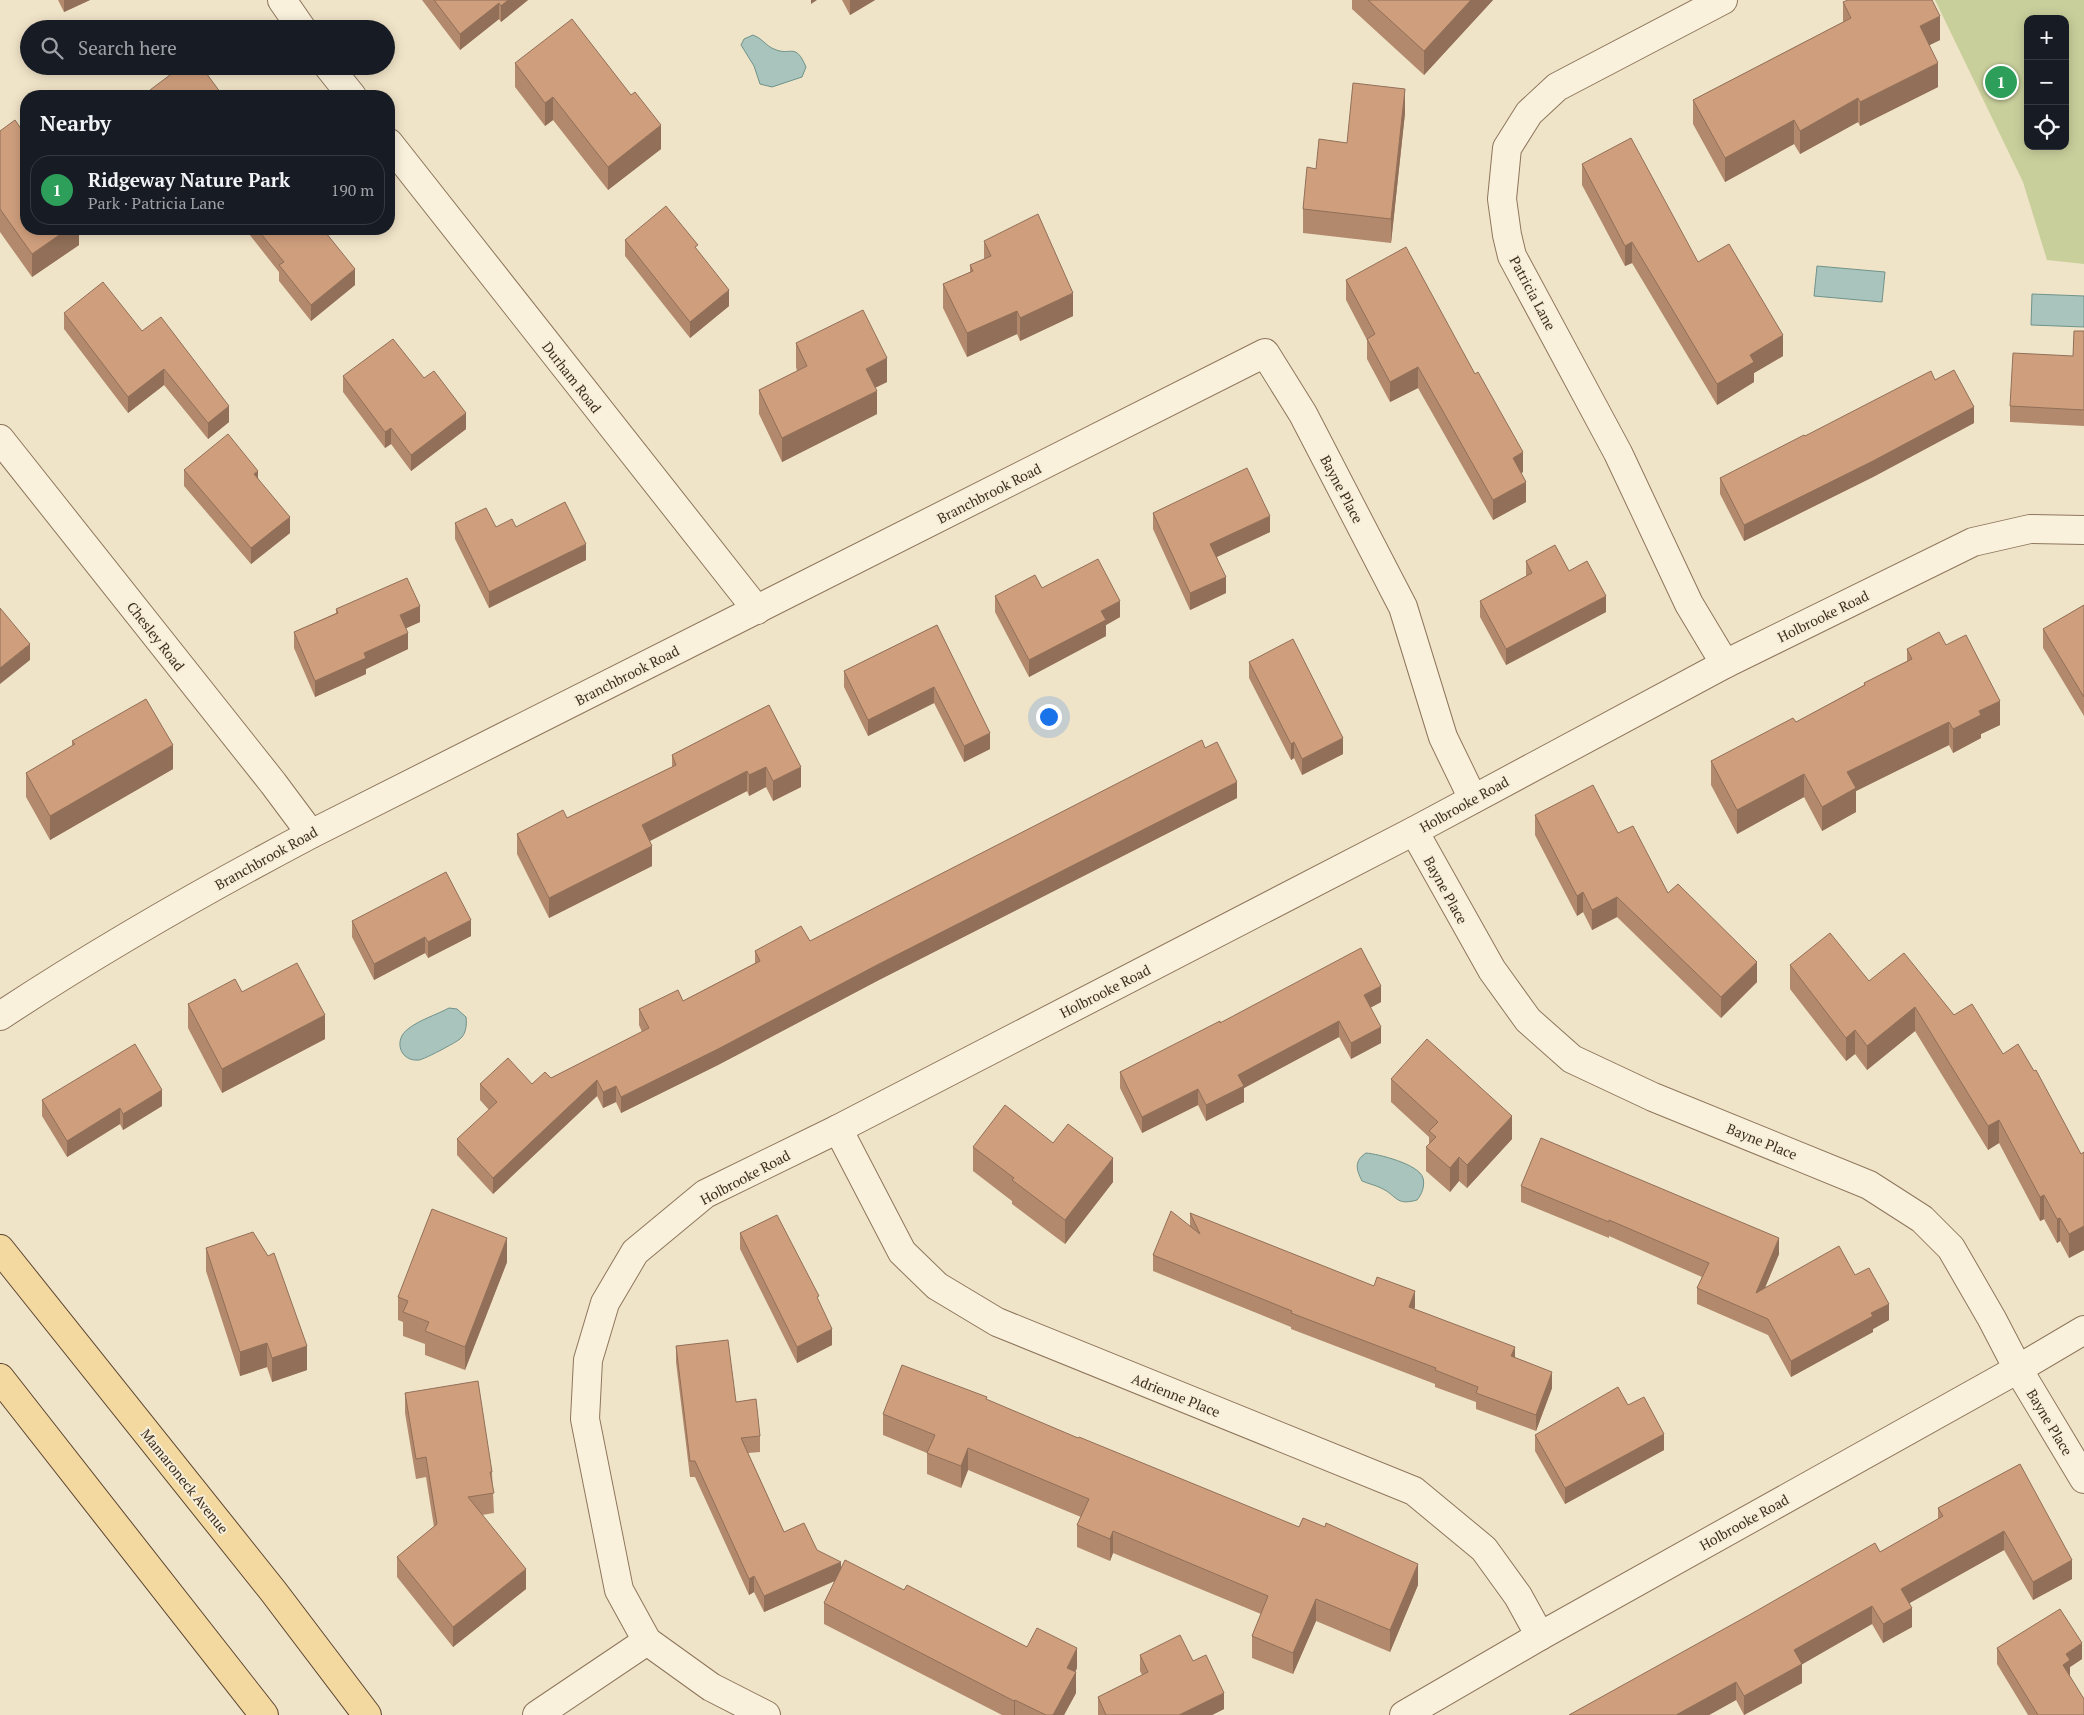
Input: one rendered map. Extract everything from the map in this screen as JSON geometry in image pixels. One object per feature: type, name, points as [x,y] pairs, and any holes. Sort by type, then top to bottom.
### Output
[{"type":"main road","name":"Mamaroneck Avenue","points":[[0,1249],[273,1591],[367,1715]]},
{"type":"main road","points":[[0,1378],[264,1715]]},
{"type":"street","points":[[282,0],[296,20]]},
{"type":"street","name":"Patricia Lane","points":[[1723,0],[1558,88],[1529,113],[1507,148],[1502,199],[1512,256],[1618,453],[1689,604],[1725,664]]},
{"type":"street","points":[[335,75],[347,90]]},
{"type":"street","name":"Durham Road","points":[[395,151],[757,610]]},
{"type":"street","name":"Branchbrook Road","points":[[0,1016],[118,942],[310,834],[1265,352]]},
{"type":"street","name":"Bayne Place","points":[[1265,352],[1302,414],[1403,607],[1443,737],[1473,799]]},
{"type":"street","name":"Chesley Road","points":[[0,439],[273,783],[310,834]]},
{"type":"street","name":"Holbrooke Road","points":[[766,1715],[710,1687],[647,1641],[619,1590],[585,1419],[588,1360],[605,1303],[636,1252],[706,1194],[838,1129],[1414,831],[1725,664],[1973,542],[2030,529],[2084,530]]},
{"type":"street","name":"Bayne Place","points":[[1414,831],[1492,970],[1528,1020],[1572,1059],[1653,1097],[1870,1184],[1922,1219],[1951,1248],[2018,1369],[2084,1479]]},
{"type":"street","name":"Adrienne Place","points":[[838,1129],[902,1252],[937,1286],[997,1322],[1414,1491],[1484,1548],[1518,1596],[1540,1636]]},
{"type":"street","name":"Holbrooke Road","points":[[1404,1715],[1540,1636],[2018,1369],[2084,1330]]},
{"type":"street","points":[[537,1715],[647,1641]]},
{"type":"green space","points":[[1935,0],[2084,0],[2084,264],[2047,260],[2023,182]]},
{"type":"water","points":[[753,35],[774,49],[785,52],[792,51],[799,54],[806,67],[802,77],[772,87],[760,84],[754,66],[741,45],[744,39]]},
{"type":"water","points":[[1817,266],[1885,272],[1882,302],[1814,296]]},
{"type":"water","points":[[2032,294],[2084,296],[2084,327],[2031,325]]},
{"type":"water","points":[[449,1008],[457,1009],[466,1017],[464,1035],[427,1057],[419,1060],[407,1058],[403,1054],[400,1044],[403,1034],[417,1023]]},
{"type":"water","points":[[1366,1153],[1398,1161],[1414,1168],[1420,1173],[1424,1181],[1422,1193],[1417,1200],[1410,1202],[1400,1201],[1387,1191],[1362,1181],[1357,1166],[1359,1159]]},
{"type":"building","points":[[434,0],[508,0],[501,6],[499,3],[460,34]]},
{"type":"building","points":[[1368,0],[1471,0],[1424,51]]},
{"type":"building","points":[[1848,0],[1932,0],[1940,16],[1920,26],[1938,63],[1860,102],[1858,98],[1800,131],[1794,120],[1725,158],[1693,100],[1851,18],[1843,2]]},
{"type":"building","points":[[572,19],[631,95],[635,92],[661,125],[608,167],[553,97],[545,103],[515,63]]},
{"type":"building","points":[[170,75],[208,75],[219,90],[150,90]]},
{"type":"building","points":[[1353,83],[1405,89],[1391,219],[1303,209],[1307,167],[1316,169],[1319,139],[1347,143]]},
{"type":"building","points":[[15,120],[20,127],[20,235],[59,235],[32,254],[0,209],[0,131]]},
{"type":"building","points":[[1631,138],[1698,262],[1729,244],[1783,335],[1750,355],[1754,362],[1717,384],[1632,242],[1625,246],[1582,164]]},
{"type":"building","points":[[666,206],[698,245],[695,247],[729,290],[690,322],[625,240]]},
{"type":"building","points":[[1038,214],[1073,293],[1020,318],[1017,311],[967,333],[943,284],[973,271],[970,265],[991,256],[984,241]]},
{"type":"building","points":[[262,235],[328,235],[355,269],[311,305],[279,265],[284,262]]},
{"type":"building","points":[[1406,247],[1475,374],[1478,372],[1523,452],[1513,458],[1526,482],[1493,500],[1418,367],[1390,382],[1367,339],[1375,334],[1346,280]]},
{"type":"building","points":[[103,282],[142,331],[161,317],[229,406],[208,423],[164,369],[128,397],[64,313]]},
{"type":"building","points":[[863,310],[887,358],[866,369],[877,391],[782,438],[759,390],[807,366],[796,343]]},
{"type":"building","points":[[2074,331],[2084,331],[2084,410],[2010,406],[2013,353],[2073,356]]},
{"type":"building","points":[[393,339],[424,378],[434,371],[466,413],[411,455],[391,428],[385,432],[343,376]]},
{"type":"building","points":[[1954,370],[1974,407],[1873,461],[1744,525],[1720,478],[1931,371],[1935,380]]},
{"type":"building","points":[[228,434],[258,471],[254,474],[290,517],[251,548],[184,470]]},
{"type":"building","points":[[1247,468],[1270,516],[1210,544],[1226,577],[1190,593],[1153,513]]},
{"type":"building","points":[[565,502],[586,544],[489,592],[455,523],[486,508],[496,527],[512,519],[516,527]]},
{"type":"building","points":[[1555,545],[1569,571],[1587,561],[1606,596],[1506,649],[1480,601],[1532,573],[1526,561]]},
{"type":"building","points":[[1098,559],[1120,601],[1101,611],[1106,620],[1029,660],[995,596],[1035,575],[1042,588]]},
{"type":"building","points":[[407,578],[420,606],[400,615],[408,633],[364,653],[366,658],[315,681],[294,632],[338,613],[336,609]]},
{"type":"building","points":[[2084,605],[2084,697],[2043,629]]},
{"type":"building","points":[[0,608],[30,644],[0,668]]},
{"type":"building","points":[[937,625],[990,733],[964,746],[934,687],[868,720],[844,671]]},
{"type":"building","points":[[1939,632],[1946,645],[1966,635],[2000,701],[1979,711],[1981,715],[1953,729],[1949,722],[1847,772],[1856,788],[1822,807],[1804,774],[1737,810],[1711,761],[1793,718],[1796,722],[1865,685],[1864,683],[1912,659],[1907,649]]},
{"type":"building","points":[[1293,639],[1343,738],[1302,759],[1294,742],[1291,744],[1249,662]]},
{"type":"building","points":[[146,699],[173,745],[50,816],[26,773],[75,744],[72,741]]},
{"type":"building","points":[[769,705],[801,767],[773,781],[766,767],[749,775],[747,771],[642,825],[652,846],[549,898],[517,834],[563,810],[567,818],[676,765],[672,755]]},
{"type":"building","points":[[1202,740],[1205,748],[1217,742],[1237,782],[621,1097],[616,1086],[603,1092],[597,1080],[493,1178],[457,1139],[497,1102],[480,1084],[508,1058],[532,1084],[545,1072],[551,1078],[649,1028],[639,1009],[678,990],[683,1001],[760,961],[755,951],[801,926],[810,941]]},
{"type":"building","points":[[1593,785],[1618,833],[1633,826],[1668,893],[1678,884],[1757,962],[1721,997],[1617,897],[1592,910],[1583,892],[1577,896],[1535,815]]},
{"type":"building","points":[[446,872],[471,920],[428,942],[425,937],[374,964],[352,921]]},
{"type":"building","points":[[1830,933],[1869,981],[1904,953],[1954,1015],[1972,1004],[2003,1054],[2018,1044],[2034,1071],[2036,1070],[2081,1154],[2084,1152],[2084,1226],[2069,1234],[2060,1218],[2057,1219],[2044,1195],[2040,1197],[1999,1120],[1988,1126],[1915,1007],[1867,1046],[1855,1030],[1846,1038],[1790,965]]},
{"type":"building","points":[[1361,948],[1381,986],[1364,995],[1381,1027],[1351,1043],[1339,1021],[1238,1075],[1244,1086],[1206,1105],[1198,1089],[1142,1117],[1120,1072],[1220,1021],[1220,1023]]},
{"type":"building","points":[[297,963],[325,1015],[222,1069],[188,1004],[235,979],[242,992]]},
{"type":"building","points":[[1427,1039],[1512,1116],[1467,1165],[1459,1157],[1450,1168],[1426,1147],[1436,1137],[1429,1131],[1438,1122],[1391,1079]]},
{"type":"building","points":[[135,1044],[162,1090],[123,1114],[120,1108],[67,1141],[42,1100]]},
{"type":"building","points":[[1005,1105],[1053,1143],[1068,1124],[1113,1158],[1065,1220],[1012,1180],[1014,1178],[973,1147]]},
{"type":"building","points":[[1541,1138],[1779,1238],[1756,1293],[1839,1246],[1855,1275],[1869,1268],[1889,1304],[1871,1313],[1873,1316],[1791,1361],[1768,1319],[1697,1288],[1709,1263],[1609,1220],[1609,1222],[1521,1186]]},
{"type":"building","points":[[432,1209],[507,1238],[465,1347],[425,1331],[429,1322],[403,1312],[408,1301],[398,1297]]},
{"type":"building","points":[[1171,1211],[1200,1234],[1190,1213],[1374,1286],[1377,1277],[1415,1291],[1409,1307],[1515,1347],[1511,1356],[1552,1372],[1536,1415],[1476,1393],[1478,1387],[1435,1370],[1436,1368],[1291,1313],[1292,1311],[1153,1255]]},
{"type":"building","points":[[777,1215],[819,1296],[817,1297],[832,1329],[797,1347],[740,1233]]},
{"type":"building","points":[[253,1232],[268,1256],[274,1253],[307,1346],[272,1358],[267,1343],[240,1352],[206,1248]]},
{"type":"building","points":[[728,1340],[736,1402],[756,1399],[760,1436],[741,1438],[784,1532],[804,1523],[817,1550],[841,1562],[764,1596],[754,1576],[749,1579],[695,1461],[690,1461],[676,1346]]},
{"type":"building","points":[[902,1365],[987,1397],[986,1399],[1078,1438],[1299,1527],[1303,1518],[1325,1527],[1326,1523],[1418,1564],[1390,1630],[1316,1599],[1293,1653],[1252,1636],[1268,1596],[1113,1531],[1110,1539],[1077,1525],[1089,1499],[968,1448],[961,1466],[927,1453],[935,1435],[883,1414]]},
{"type":"building","points":[[478,1381],[494,1493],[468,1497],[526,1569],[453,1627],[397,1557],[437,1524],[426,1457],[416,1459],[405,1393]]},
{"type":"building","points":[[1618,1387],[1628,1405],[1644,1397],[1664,1434],[1565,1488],[1535,1435]]},
{"type":"building","points":[[2020,1464],[2072,1560],[2033,1582],[2004,1531],[1901,1589],[1912,1608],[1883,1624],[1872,1606],[1794,1650],[1802,1664],[1744,1696],[1736,1682],[1676,1715],[1569,1715],[1875,1543],[1880,1552],[1943,1516],[1938,1508]]},
{"type":"building","points":[[845,1560],[904,1590],[907,1585],[1027,1647],[1037,1628],[1077,1648],[1067,1668],[1076,1672],[1053,1715],[1046,1715],[1014,1701],[824,1603]]},
{"type":"building","points":[[2060,1609],[2082,1643],[2066,1654],[2070,1660],[2063,1665],[2084,1699],[2084,1715],[2038,1715],[1997,1648]]},
{"type":"building","points":[[1180,1635],[1193,1661],[1206,1655],[1224,1693],[1179,1715],[1106,1715],[1098,1697],[1148,1672],[1140,1655]]},
{"type":"place","name":"Ridgeway Nature Park","points":[[2001,82]]}]
